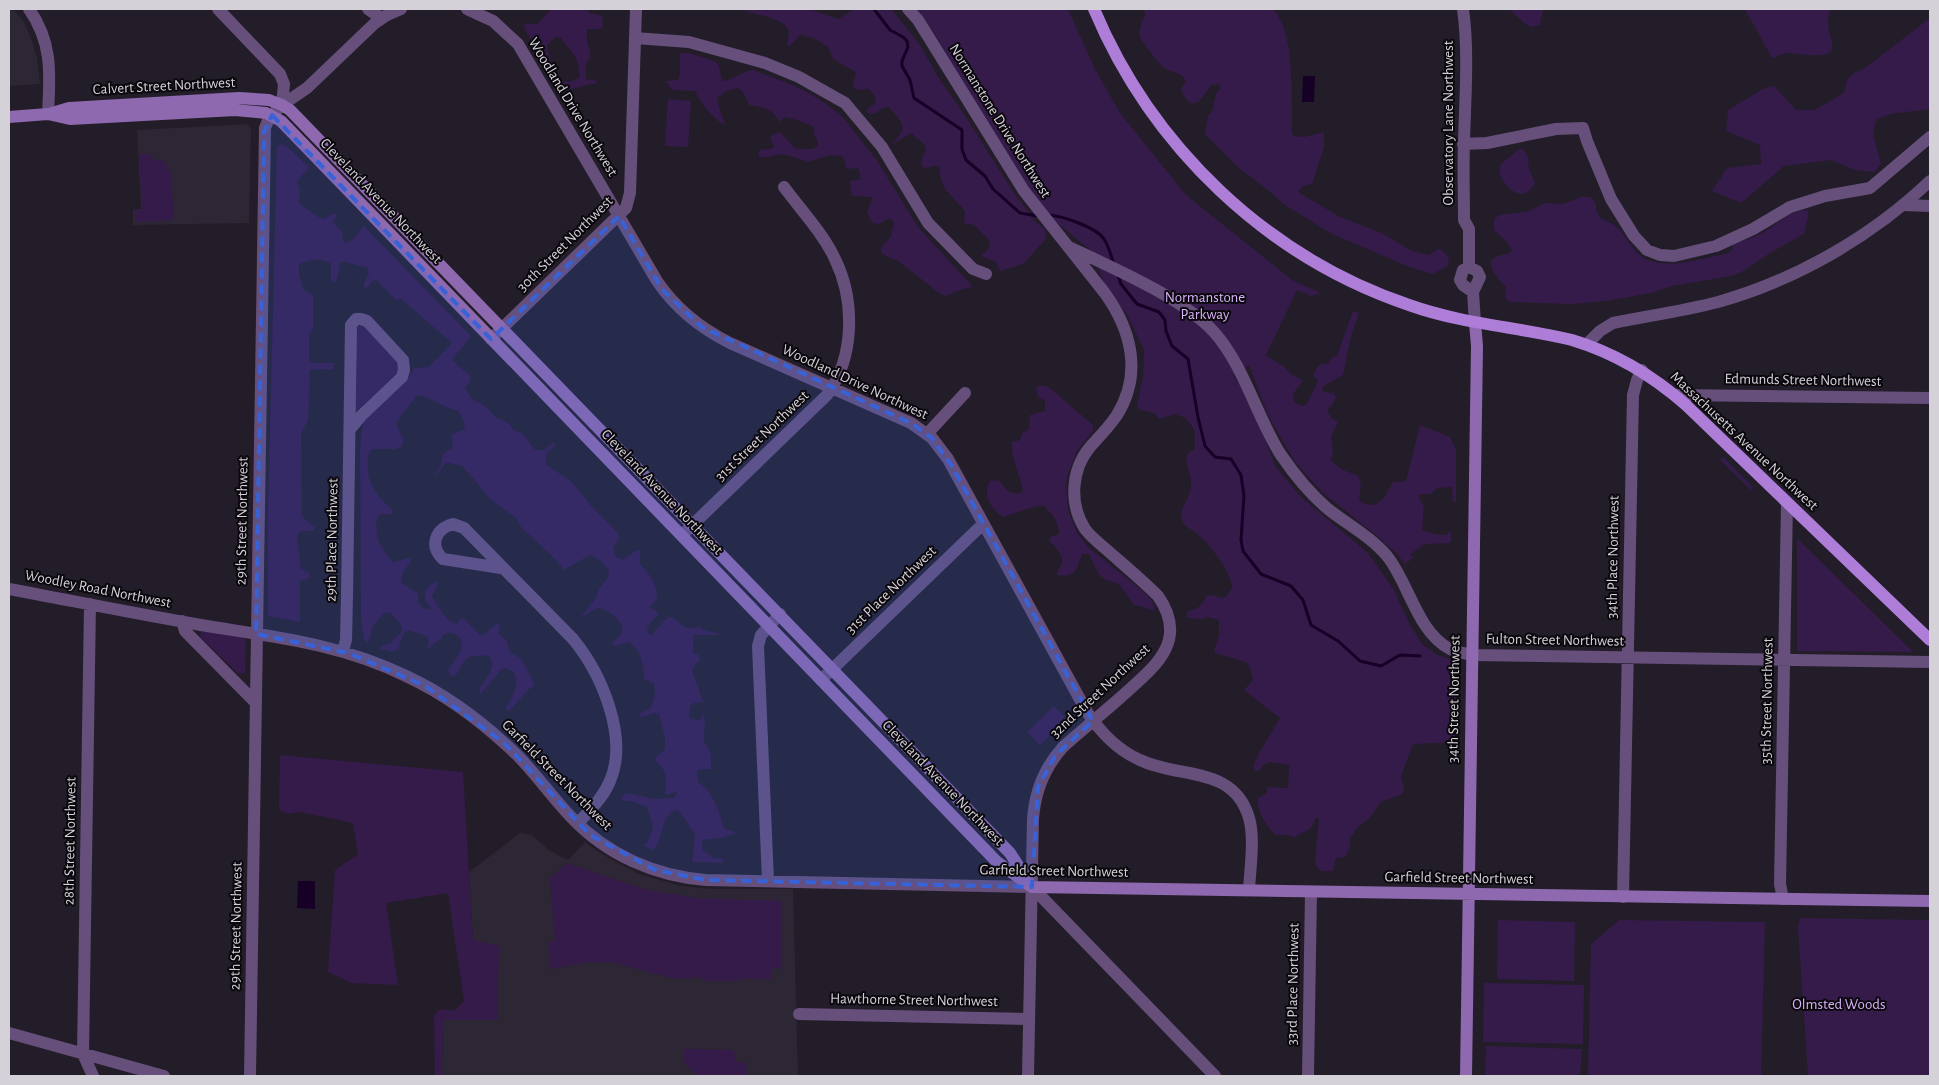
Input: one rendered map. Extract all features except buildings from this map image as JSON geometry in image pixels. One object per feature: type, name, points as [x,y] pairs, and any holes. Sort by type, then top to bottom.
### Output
[{"type":"main road","name":"Massachusetts Avenue Northwest","points":[[1094,9],[1116,56],[1153,117],[1196,168],[1232,203],[1296,251],[1354,284],[1410,306],[1475,323],[1552,335],[1586,344],[1642,370],[1675,395],[1930,640]]},
{"type":"main road","name":"Calvert Street Northwest","points":[[164,108],[239,98],[263,99],[282,105]]},
{"type":"main road","name":"Cleveland Avenue Northwest","points":[[282,105],[296,115],[1010,853],[1032,887]]},
{"type":"main road","name":"Calvert Street Northwest","points":[[9,117],[48,114],[69,108],[235,110],[272,115]]},
{"type":"main road","name":"Cleveland Avenue Northwest","points":[[272,115],[284,124],[419,263],[997,862],[1032,887]]},
{"type":"main road","points":[[350,192],[361,182]]},
{"type":"main road","points":[[419,263],[430,253]]},
{"type":"main road","name":"34th Street Northwest","points":[[1466,1076],[1475,323]]},
{"type":"main road","points":[[586,437],[598,426]]},
{"type":"main road","points":[[913,775],[924,764]]},
{"type":"main road","name":"Garfield Street Northwest","points":[[1032,887],[1930,901]]},
{"type":"street","points":[[29,9],[42,33],[48,54],[50,75],[48,114]]},
{"type":"street","points":[[218,9],[280,74],[284,84],[282,105]]},
{"type":"street","points":[[368,9],[381,18],[401,9]]},
{"type":"street","name":"Woodland Drive Northwest","points":[[467,9],[493,21],[518,44],[657,281],[667,296],[690,318],[730,343],[911,422],[927,434],[948,460],[1093,721],[1114,743],[1140,760],[1163,769],[1210,777],[1222,782],[1234,793],[1246,810],[1250,825],[1249,890]]},
{"type":"street","name":"30th Street Northwest","points":[[491,339],[626,208],[630,193],[636,9]]},
{"type":"street","name":"Normanstone Drive Northwest","points":[[908,9],[918,20],[1016,180],[1042,216],[1069,247]]},
{"type":"street","name":"Observatory Lane Northwest","points":[[1463,9],[1466,28],[1466,83],[1464,220],[1461,228],[1465,270]]},
{"type":"street","name":"29th Street Northwest","points":[[250,1076],[264,132],[266,122],[282,105],[307,88],[381,18]]},
{"type":"street","points":[[635,38],[683,40],[765,63],[799,77],[845,103],[882,147],[928,223],[973,269],[986,274]]},
{"type":"street","points":[[1464,144],[1487,143],[1556,129],[1583,128],[1611,199],[1634,236],[1647,250],[1660,255],[1674,256],[1716,246],[1753,229],[1790,207],[1825,196],[1870,188],[1930,137]]},
{"type":"street","points":[[1586,344],[1600,331],[1614,323],[1718,302],[1785,277],[1843,247],[1875,226],[1930,181]]},
{"type":"street","name":"31st Street Northwest","points":[[682,536],[819,403],[832,388],[842,364],[848,339],[849,317],[841,273],[832,252],[784,187]]},
{"type":"street","points":[[1903,205],[1930,206]]},
{"type":"street","name":"Fulton Street Northwest","points":[[1069,247],[1120,271],[1182,307],[1204,323],[1215,334],[1238,367],[1256,409],[1273,441],[1299,479],[1320,501],[1388,557],[1423,621],[1437,639],[1450,649],[1471,655],[1930,662]]},
{"type":"street","name":"32nd Street Northwest","points":[[1028,1076],[1034,811],[1038,787],[1055,756],[1157,664],[1168,646],[1170,625],[1166,608],[1158,596],[1094,539],[1084,526],[1075,505],[1074,487],[1081,462],[1090,447],[1109,426],[1121,408],[1129,384],[1132,361],[1128,335],[1119,314],[1069,247]]},
{"type":"street","points":[[1473,292],[1461,282],[1465,270],[1477,271],[1480,277],[1473,292],[1475,323]]},
{"type":"street","name":"29th Place Northwest","points":[[342,651],[346,640],[347,604],[351,325],[356,319],[361,318],[403,360],[404,370],[402,377],[350,429]]},
{"type":"street","name":"34th Place Northwest","points":[[1623,897],[1632,395],[1636,380],[1642,370]]},
{"type":"street","points":[[927,434],[965,393]]},
{"type":"street","name":"Edmunds Street Northwest","points":[[1675,395],[1930,398]]},
{"type":"street","name":"35th Street Northwest","points":[[1783,898],[1780,879],[1787,503]]},
{"type":"street","name":"31st Place Northwest","points":[[821,680],[983,524]]},
{"type":"street","points":[[501,568],[443,559],[435,547],[436,534],[447,526],[458,525],[560,625],[580,648],[596,674],[607,701],[616,742],[616,757],[614,772],[603,795],[578,823]]},
{"type":"street","name":"Woodley Road Northwest","points":[[9,589],[256,634]]},
{"type":"street","name":"28th Street Northwest","points":[[90,604],[83,1054],[93,1076]]},
{"type":"street","points":[[768,881],[758,646],[761,635],[780,614]]},
{"type":"street","name":"Woodley Road Northwest","points":[[182,622],[188,634],[255,702]]},
{"type":"street","name":"Garfield Street Northwest","points":[[256,634],[342,651],[404,675],[425,686],[465,711],[515,753],[578,823],[610,849],[655,870],[700,880],[1032,887]]},
{"type":"street","name":"Cleveland Avenue Northwest","points":[[1032,887],[1215,1076]]},
{"type":"street","name":"33rd Place Northwest","points":[[1308,1076],[1311,892]]},
{"type":"street","name":"Hawthorne Street Northwest","points":[[799,1014],[1029,1018]]},
{"type":"street","points":[[9,1033],[164,1076]]},
{"type":"highlighted area","points":[[272,115],[491,339],[619,216],[662,289],[702,327],[911,423],[932,438],[952,466],[1093,721],[1055,756],[1038,787],[1032,887],[706,880],[655,870],[590,835],[504,743],[425,686],[348,653],[256,634],[264,132]]},
{"type":"shaded area","points":[[9,9],[13,9],[24,22],[32,41],[37,58],[40,84],[9,86]]},
{"type":"shaded area","points":[[1303,76],[1315,76],[1314,102],[1302,102]]},
{"type":"shaded area","points":[[248,124],[251,130],[249,223],[133,225],[133,209],[141,209],[137,130]]},
{"type":"shaded area","points":[[520,833],[532,835],[550,851],[568,860],[585,842],[600,853],[639,874],[681,886],[712,889],[793,889],[798,1076],[442,1076],[443,1020],[497,1020],[473,940],[469,872]]},
{"type":"shaded area","points":[[298,881],[315,881],[315,909],[297,908]]},
{"type":"green space","points":[[551,9],[588,9],[589,13],[602,16],[603,27],[601,29],[587,29],[587,44],[590,50],[590,58],[586,64],[586,79],[598,81],[595,84],[563,90],[560,83],[562,81],[570,82],[580,77],[578,63],[574,55],[561,38],[555,37],[547,46],[551,62],[547,63],[525,30],[524,25],[527,23],[537,25]]},
{"type":"green space","points":[[742,9],[809,9],[838,19],[855,9],[892,10],[920,45],[938,77],[1012,190],[1034,220],[1045,230],[1046,239],[1023,264],[1000,271],[996,262],[981,256],[990,247],[989,240],[974,225],[964,223],[965,211],[946,190],[941,180],[939,167],[925,168],[922,166],[921,161],[926,150],[924,144],[911,133],[892,143],[901,133],[902,125],[888,107],[874,114],[867,113],[867,109],[876,102],[876,98],[869,89],[858,90],[854,88],[853,82],[856,74],[854,71],[833,59],[828,47],[812,37],[805,37],[801,34],[789,47],[787,45],[789,33],[782,23]]},
{"type":"green space","name":"Normanstone Parkway","points":[[916,9],[1068,9],[1095,69],[1120,113],[1186,195],[1292,280],[1321,293],[1311,296],[1297,290],[1265,355],[1286,368],[1290,374],[1303,380],[1293,394],[1294,402],[1302,406],[1307,404],[1317,383],[1317,379],[1313,376],[1317,368],[1322,364],[1328,364],[1331,358],[1337,356],[1353,311],[1359,313],[1351,336],[1343,375],[1325,385],[1322,390],[1333,393],[1336,397],[1333,404],[1327,410],[1331,418],[1338,422],[1331,436],[1333,452],[1331,460],[1341,469],[1358,476],[1361,485],[1359,500],[1365,504],[1374,505],[1384,498],[1393,482],[1406,481],[1420,425],[1450,437],[1456,449],[1456,502],[1453,502],[1452,487],[1437,488],[1431,494],[1419,494],[1424,507],[1422,530],[1441,535],[1447,535],[1448,532],[1451,532],[1451,542],[1425,544],[1410,554],[1413,558],[1405,564],[1377,536],[1323,493],[1295,462],[1268,415],[1249,365],[1233,375],[1247,396],[1275,466],[1301,497],[1367,552],[1393,588],[1410,625],[1422,644],[1437,655],[1460,662],[1458,742],[1413,744],[1401,776],[1404,788],[1403,794],[1381,802],[1369,819],[1357,828],[1350,838],[1347,854],[1344,857],[1336,858],[1333,871],[1320,871],[1315,863],[1319,817],[1315,819],[1309,829],[1294,838],[1289,835],[1276,835],[1263,818],[1258,798],[1267,793],[1267,787],[1288,788],[1289,765],[1270,762],[1256,771],[1253,767],[1259,753],[1280,718],[1244,690],[1253,680],[1250,667],[1246,662],[1215,653],[1219,635],[1219,620],[1207,617],[1203,619],[1187,618],[1187,612],[1199,607],[1207,596],[1226,597],[1232,587],[1218,557],[1207,543],[1186,526],[1181,516],[1191,487],[1186,457],[1190,451],[1195,450],[1195,431],[1186,418],[1174,414],[1159,419],[1154,413],[1140,410],[1137,406],[1143,377],[1144,350],[1127,314],[1106,290],[1093,252],[1045,213],[949,60],[933,31]]},
{"type":"green space","points":[[1144,9],[1273,9],[1286,34],[1289,50],[1292,86],[1292,133],[1294,136],[1304,137],[1324,132],[1324,147],[1312,184],[1303,186],[1298,192],[1340,217],[1382,233],[1412,251],[1429,255],[1438,249],[1442,250],[1449,258],[1448,266],[1432,274],[1407,266],[1332,234],[1282,203],[1241,170],[1205,134],[1208,116],[1212,112],[1216,94],[1220,88],[1219,84],[1211,85],[1196,103],[1188,101],[1181,91],[1186,82],[1182,76],[1163,67],[1139,36],[1145,16]]},
{"type":"green space","points":[[1509,9],[1543,9],[1540,25],[1531,27]]},
{"type":"green space","points":[[1745,9],[1830,9],[1828,22],[1832,50],[1821,55],[1787,53],[1772,58]]},
{"type":"green space","points":[[1930,18],[1930,109],[1890,114],[1876,120],[1873,134],[1881,164],[1875,172],[1855,170],[1831,160],[1784,166],[1741,203],[1712,191],[1727,168],[1761,164],[1760,145],[1726,131],[1728,110],[1763,89],[1774,86],[1796,110],[1815,110],[1844,93],[1847,79],[1865,68]]},
{"type":"green space","points":[[680,53],[688,53],[715,61],[719,66],[722,81],[753,70],[795,86],[819,99],[840,114],[876,159],[918,227],[973,287],[962,289],[946,296],[939,293],[898,261],[882,254],[881,248],[891,236],[894,222],[889,218],[879,224],[872,223],[867,212],[873,197],[853,196],[851,194],[850,181],[861,179],[858,168],[846,169],[844,159],[841,156],[830,155],[809,162],[783,154],[760,158],[758,155],[760,150],[774,147],[770,138],[780,132],[796,149],[813,149],[818,145],[818,140],[814,136],[814,127],[785,117],[779,122],[771,111],[749,105],[743,92],[738,88],[726,91],[717,98],[724,124],[710,113],[695,91],[672,90],[666,81],[678,80]]},
{"type":"green space","points":[[668,99],[691,101],[688,147],[665,146]]},
{"type":"green space","points":[[281,144],[289,148],[309,168],[297,181],[301,205],[316,216],[324,219],[334,213],[337,216],[333,222],[342,232],[345,243],[356,236],[363,225],[471,336],[452,360],[470,376],[470,381],[465,388],[471,398],[486,407],[497,418],[506,421],[514,430],[524,435],[535,450],[544,450],[554,442],[555,445],[546,455],[546,464],[572,482],[593,508],[618,533],[619,539],[613,548],[616,557],[623,560],[637,550],[640,551],[640,564],[650,576],[656,589],[657,600],[649,607],[659,613],[649,625],[648,633],[651,635],[668,617],[676,620],[684,627],[693,628],[699,626],[703,630],[718,633],[717,635],[693,635],[693,654],[699,655],[701,659],[692,671],[703,701],[690,706],[689,716],[690,719],[700,720],[702,716],[705,717],[704,742],[711,757],[711,769],[698,770],[698,782],[704,786],[712,797],[724,828],[737,833],[721,838],[703,840],[702,842],[703,851],[714,858],[723,859],[722,863],[692,862],[695,834],[680,812],[675,810],[666,818],[657,845],[653,850],[644,846],[653,827],[647,807],[631,801],[623,801],[622,796],[627,793],[655,799],[674,798],[677,793],[667,795],[665,793],[664,771],[655,761],[656,757],[665,749],[665,738],[659,714],[639,716],[639,714],[651,708],[655,694],[654,683],[644,679],[637,649],[629,642],[615,646],[611,645],[622,632],[621,624],[614,616],[597,608],[584,616],[582,615],[596,598],[600,587],[608,578],[609,571],[602,562],[590,555],[564,570],[521,527],[516,518],[491,500],[462,466],[446,462],[437,475],[435,475],[441,465],[443,454],[453,447],[451,435],[465,429],[464,422],[458,410],[448,408],[423,396],[417,395],[396,423],[403,439],[402,446],[395,449],[372,449],[369,453],[369,478],[375,491],[392,509],[392,514],[381,514],[378,516],[376,525],[378,541],[392,562],[410,558],[411,561],[401,580],[402,583],[417,593],[418,602],[423,608],[431,610],[425,593],[432,583],[437,581],[438,584],[432,597],[449,620],[457,624],[461,618],[464,619],[480,635],[483,635],[497,623],[500,624],[498,633],[507,641],[510,653],[520,658],[524,663],[534,686],[508,711],[505,709],[516,686],[515,675],[511,671],[505,668],[502,669],[480,694],[479,690],[492,667],[489,656],[469,657],[452,677],[448,670],[458,655],[462,642],[459,637],[451,633],[443,635],[429,650],[427,647],[429,641],[427,636],[408,630],[404,633],[398,649],[392,652],[381,649],[382,645],[390,644],[402,631],[401,624],[390,612],[383,614],[373,626],[368,643],[364,639],[361,621],[360,452],[362,428],[374,410],[403,384],[414,368],[429,367],[452,343],[401,299],[396,300],[376,280],[364,288],[369,273],[368,268],[342,261],[336,282],[334,283],[331,280],[331,264],[328,262],[315,260],[299,264],[299,274],[303,289],[313,295],[313,329],[309,333],[309,363],[334,363],[333,369],[310,370],[308,421],[301,432],[302,516],[315,528],[313,531],[300,531],[297,535],[301,570],[309,572],[309,578],[300,581],[300,622],[268,616],[268,510],[277,146]]},
{"type":"green space","points":[[1519,149],[1523,149],[1528,157],[1529,169],[1535,183],[1530,190],[1520,194],[1510,189],[1499,173],[1501,164]]},
{"type":"green space","points":[[139,154],[150,154],[153,160],[161,160],[167,164],[167,168],[171,173],[174,220],[136,222],[135,210],[142,210]]},
{"type":"green space","points":[[1580,197],[1590,197],[1596,203],[1596,210],[1600,217],[1615,225],[1641,256],[1650,261],[1660,263],[1684,262],[1728,253],[1732,250],[1733,244],[1759,235],[1789,215],[1801,210],[1809,212],[1804,234],[1740,273],[1731,276],[1672,286],[1651,293],[1606,301],[1571,304],[1510,302],[1505,298],[1506,287],[1491,268],[1492,260],[1512,251],[1508,243],[1494,230],[1494,220],[1499,215],[1529,211],[1545,203],[1560,204]]},
{"type":"green space","points":[[358,326],[364,326],[398,363],[398,371],[357,411],[355,410],[355,329]]},
{"type":"green space","points":[[1038,386],[1050,388],[1093,425],[1093,431],[1077,451],[1066,483],[1068,510],[1077,533],[1088,547],[1145,593],[1152,601],[1155,610],[1134,605],[1119,584],[1106,580],[1099,575],[1089,554],[1082,554],[1077,568],[1072,574],[1057,575],[1062,563],[1062,557],[1049,541],[1050,537],[1059,534],[1059,530],[1050,512],[1044,506],[1028,508],[1003,517],[989,501],[987,491],[990,481],[998,480],[1012,493],[1023,491],[1014,459],[1012,442],[1020,440],[1022,433],[1029,429],[1030,415],[1045,411],[1045,401],[1038,397],[1036,389]]},
{"type":"green space","points":[[1722,458],[1753,489],[1751,490],[1720,460]]},
{"type":"green space","points":[[1797,538],[1913,652],[1797,651]]},
{"type":"green space","points":[[201,631],[244,638],[246,642],[245,673],[239,674],[200,637]]},
{"type":"green space","points":[[1054,706],[1067,719],[1040,745],[1027,732]]},
{"type":"green space","points":[[280,755],[463,772],[473,940],[499,946],[497,1020],[443,1020],[442,1076],[435,1076],[434,1017],[437,1011],[442,1009],[454,1011],[464,1001],[448,893],[386,903],[398,985],[351,983],[328,972],[335,870],[358,854],[353,823],[300,812],[288,814],[282,812],[279,808]]},
{"type":"green space","points":[[567,863],[643,889],[696,898],[781,901],[781,968],[771,969],[771,979],[740,979],[740,981],[703,981],[700,977],[675,979],[615,963],[589,962],[550,969],[548,942],[555,941],[550,878]]},
{"type":"green space","name":"Olmsted Woods","points":[[1800,918],[1930,920],[1930,1076],[1808,1076],[1798,927]]},
{"type":"green space","points":[[1498,920],[1575,922],[1574,981],[1497,979]]},
{"type":"green space","points":[[1619,920],[1765,922],[1761,1076],[1588,1076],[1591,944]]},
{"type":"green space","points":[[1484,983],[1584,985],[1583,1044],[1483,1042]]},
{"type":"green space","points":[[1486,1046],[1582,1049],[1580,1076],[1485,1076]]},
{"type":"green space","points":[[683,1049],[734,1050],[735,1062],[746,1062],[747,1076],[698,1076],[683,1062]]},
{"type":"waterway","points":[[874,9],[890,30],[907,41],[908,47],[902,61],[902,66],[910,80],[914,98],[962,130],[962,149],[966,160],[985,176],[993,189],[1020,213],[1038,216]]},
{"type":"waterway","points":[[1047,215],[1077,222],[1094,230],[1104,239],[1114,265]]},
{"type":"waterway","points":[[1118,275],[1121,284],[1137,304],[1159,312],[1165,320],[1166,331],[1172,346],[1188,359],[1205,446],[1215,457],[1231,459],[1241,475],[1244,496],[1241,540],[1243,551],[1261,574],[1291,586],[1303,600],[1311,625],[1338,641],[1360,661],[1381,666],[1400,655],[1420,656]]}]
